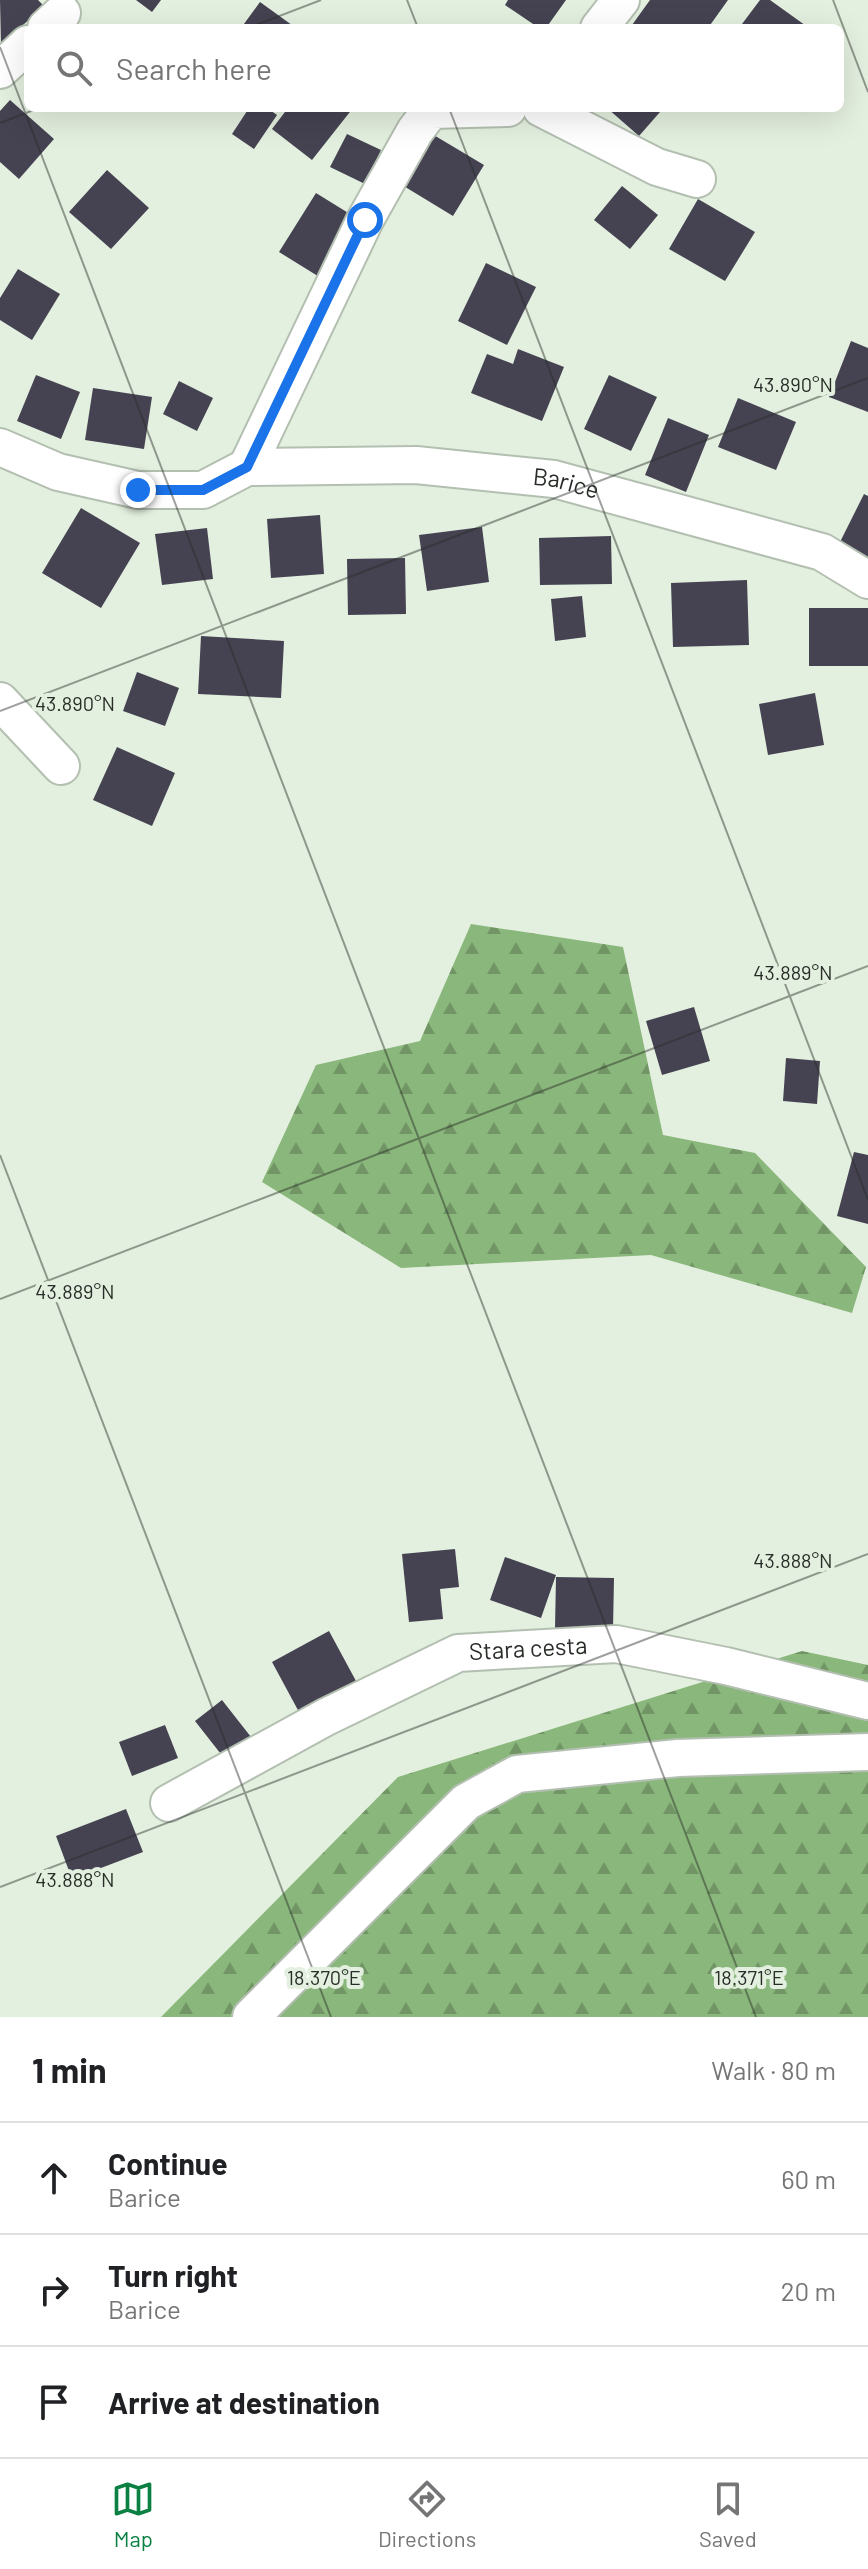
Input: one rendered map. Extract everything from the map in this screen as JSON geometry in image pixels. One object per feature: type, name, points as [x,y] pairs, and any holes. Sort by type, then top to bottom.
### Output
[{"type":"street","points":[[602,24],[621,0]]},
{"type":"street","points":[[0,70],[24,48]]},
{"type":"street","points":[[247,467],[365,220],[415,131],[429,112]]},
{"type":"street","points":[[549,112],[657,167],[697,179]]},
{"type":"street","name":"Barice","points":[[0,447],[58,472],[138,490],[203,490],[247,467],[416,465],[554,479],[822,552],[868,580]]},
{"type":"street","points":[[0,701],[61,766]]},
{"type":"street","name":"Stara cesta","points":[[169,1803],[326,1717],[458,1653],[616,1644],[726,1666],[868,1701]]},
{"type":"street","points":[[251,2017],[466,1802],[517,1774],[678,1758],[868,1752]]},
{"type":"green space","points":[[471,924],[623,947],[663,1135],[755,1153],[866,1267],[852,1313],[651,1255],[401,1268],[262,1182],[316,1065],[420,1041]]},
{"type":"green space","points":[[802,1651],[868,1665],[868,2017],[161,2017],[398,1777]]},
{"type":"building","points":[[0,0],[38,0],[44,6],[1,45]]},
{"type":"building","points":[[136,0],[161,0],[152,12]]},
{"type":"building","points":[[508,0],[566,0],[549,24],[533,24],[505,5]]},
{"type":"building","points":[[650,0],[728,0],[711,24],[633,24]]},
{"type":"building","points":[[760,0],[770,0],[803,24],[742,24]]},
{"type":"building","points":[[260,2],[290,24],[244,24]]},
{"type":"building","points":[[10,100],[54,139],[19,179],[0,162],[0,111]]},
{"type":"building","points":[[246,112],[273,112],[277,115],[254,149],[232,134]]},
{"type":"building","points":[[285,112],[350,112],[312,160],[272,129]]},
{"type":"building","points":[[612,112],[660,112],[639,136]]},
{"type":"building","points":[[347,134],[381,150],[365,184],[330,167]]},
{"type":"building","points":[[432,134],[484,165],[453,216],[402,185]]},
{"type":"building","points":[[107,170],[149,208],[111,249],[69,212]]},
{"type":"building","points":[[622,186],[658,215],[630,249],[594,220]]},
{"type":"building","points":[[316,193],[358,219],[321,278],[279,252]]},
{"type":"building","points":[[698,199],[755,232],[725,281],[669,249]]},
{"type":"building","points":[[486,263],[536,287],[507,345],[458,321]]},
{"type":"building","points":[[18,269],[60,294],[32,340],[0,320],[0,298]]},
{"type":"building","points":[[851,341],[868,348],[868,412],[829,397]]},
{"type":"building","points":[[518,349],[564,367],[542,421],[471,393],[487,354],[513,364]]},
{"type":"building","points":[[36,375],[80,392],[61,439],[17,421]]},
{"type":"building","points":[[609,375],[657,397],[631,451],[584,429]]},
{"type":"building","points":[[179,381],[213,398],[197,431],[163,414]]},
{"type":"building","points":[[93,388],[152,397],[144,449],[85,440]]},
{"type":"building","points":[[738,398],[796,422],[776,470],[718,447]]},
{"type":"building","points":[[668,418],[709,435],[686,492],[645,475]]},
{"type":"building","points":[[864,494],[868,496],[868,561],[838,546]]},
{"type":"building","points":[[81,508],[140,543],[101,608],[42,573]]},
{"type":"building","points":[[320,515],[324,574],[271,578],[267,519]]},
{"type":"building","points":[[482,527],[489,582],[427,591],[419,535]]},
{"type":"building","points":[[207,528],[213,579],[162,585],[155,534]]},
{"type":"building","points":[[611,536],[612,584],[540,585],[539,538]]},
{"type":"building","points":[[405,558],[406,614],[348,615],[347,559]]},
{"type":"building","points":[[747,580],[749,645],[673,647],[671,583]]},
{"type":"building","points":[[582,596],[586,637],[555,641],[551,599]]},
{"type":"building","points":[[809,608],[868,608],[868,666],[809,666]]},
{"type":"building","points":[[201,636],[284,641],[281,698],[198,694]]},
{"type":"building","points":[[137,672],[179,688],[165,726],[123,711]]},
{"type":"building","points":[[815,693],[824,745],[768,755],[759,704]]},
{"type":"building","points":[[117,747],[175,773],[152,826],[93,800]]},
{"type":"building","points":[[694,1007],[710,1061],[662,1075],[646,1021]]},
{"type":"building","points":[[786,1058],[820,1061],[817,1104],[783,1101]]},
{"type":"building","points":[[854,1152],[868,1155],[868,1224],[837,1216]]},
{"type":"building","points":[[455,1549],[459,1587],[440,1589],[443,1619],[409,1622],[402,1554]]},
{"type":"building","points":[[505,1557],[556,1575],[541,1618],[490,1600]]},
{"type":"building","points":[[556,1577],[614,1578],[613,1629],[555,1628]]},
{"type":"building","points":[[329,1631],[356,1681],[299,1712],[272,1662]]},
{"type":"building","points":[[222,1700],[251,1737],[224,1758],[195,1721]]},
{"type":"building","points":[[165,1725],[178,1758],[132,1776],[119,1742]]},
{"type":"building","points":[[126,1809],[143,1852],[72,1879],[56,1836]]},
{"type":"route","points":[[138,490],[203,490],[247,467],[365,220]]}]
